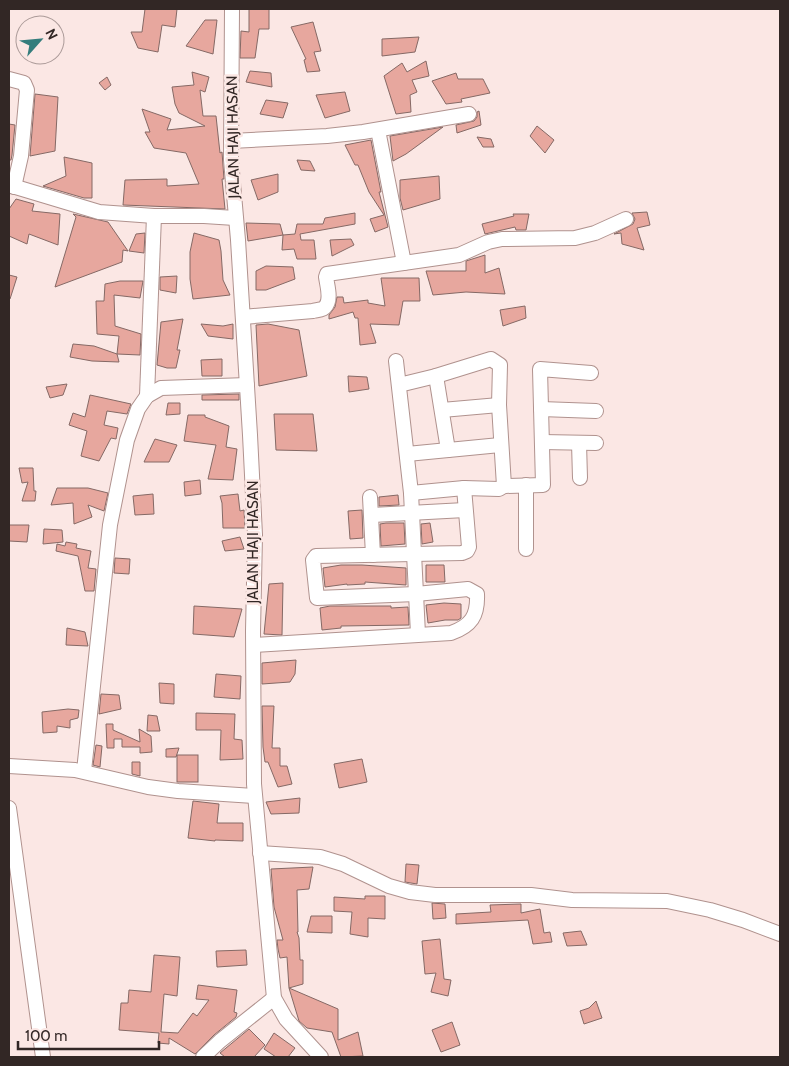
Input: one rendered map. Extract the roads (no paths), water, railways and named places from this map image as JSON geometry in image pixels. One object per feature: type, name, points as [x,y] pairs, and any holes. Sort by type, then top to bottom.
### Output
[{"type":"street","name":"JALAN HAJI HASAN","points":[[232,9],[231,141],[255,535],[253,631],[254,796],[274,998],[286,1019],[321,1057]]},
{"type":"street","points":[[9,79],[24,83],[27,90],[21,156],[11,186],[98,212],[154,216],[235,218]]},
{"type":"street","points":[[231,141],[328,136],[378,130],[469,114]]},
{"type":"street","points":[[378,130],[404,263]]},
{"type":"street","points":[[147,396],[154,216]]},
{"type":"street","points":[[243,317],[322,309],[327,304],[328,297],[327,274],[459,255],[488,242],[502,239],[575,238],[626,220]]},
{"type":"street","points":[[399,385],[491,359],[500,365],[500,445],[504,486]]},
{"type":"street","points":[[396,361],[413,513],[418,634]]},
{"type":"street","points":[[411,493],[464,488],[543,485],[540,369],[591,373]]},
{"type":"street","points":[[436,376],[448,450]]},
{"type":"street","points":[[84,771],[110,525],[127,440],[138,409],[147,396],[161,388],[247,385]]},
{"type":"street","points":[[442,410],[499,405]]},
{"type":"street","points":[[541,409],[596,411]]},
{"type":"street","points":[[542,442],[596,443]]},
{"type":"street","points":[[579,443],[580,478]]},
{"type":"street","points":[[407,454],[500,445]]},
{"type":"street","points":[[526,485],[526,549]]},
{"type":"street","points":[[254,645],[451,633],[465,628],[477,607],[477,594],[468,589],[416,594],[317,598],[313,560],[316,556],[462,553],[467,551],[469,547],[464,488]]},
{"type":"street","points":[[370,497],[373,555]]},
{"type":"street","points":[[372,515],[465,510]]},
{"type":"street","points":[[9,766],[84,771],[148,787],[178,791],[254,796]]},
{"type":"street","points":[[9,808],[43,1057]]},
{"type":"street","points":[[260,853],[320,857],[343,864],[389,886],[410,892],[435,895],[531,895],[572,900],[667,901],[710,910],[780,934]]},
{"type":"street","points":[[203,1057],[274,998]]}]
